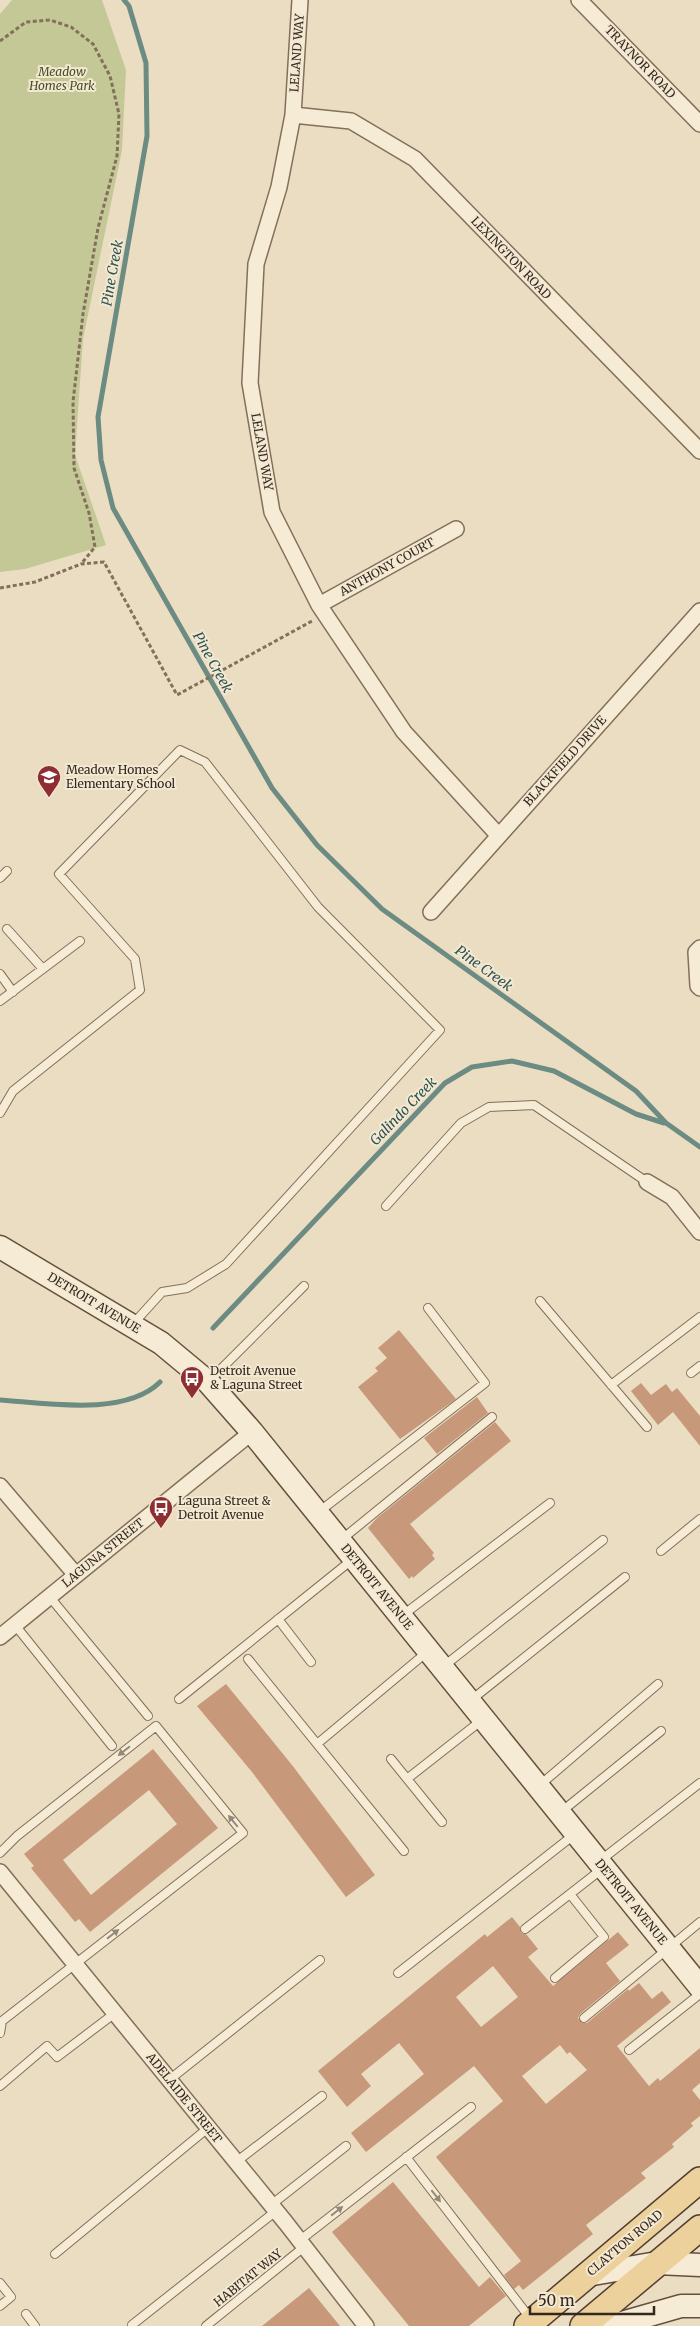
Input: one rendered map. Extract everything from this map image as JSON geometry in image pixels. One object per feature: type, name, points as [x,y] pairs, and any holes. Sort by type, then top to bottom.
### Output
[{"type":"main road","name":"CLAYTON ROAD","points":[[530,2324],[700,2180]]},
{"type":"main road","points":[[583,2326],[700,2228]]},
{"type":"street","name":"LELAND WAY","points":[[300,0],[293,115],[279,187],[256,264],[250,383],[272,512],[319,605],[404,732],[498,836]]},
{"type":"street","name":"TRAYNOR ROAD","points":[[580,0],[700,124]]},
{"type":"street","name":"LEXINGTON ROAD","points":[[293,115],[350,121],[415,159],[700,451]]},
{"type":"street","name":"ANTHONY COURT","points":[[319,605],[456,529]]},
{"type":"street","name":"BLACKFIELD DRIVE","points":[[431,912],[700,611]]},
{"type":"street","points":[[700,948],[696,952],[698,986],[700,988]]},
{"type":"street","points":[[647,1182],[672,1197],[700,1232]]},
{"type":"street","name":"DETROIT AVENUE","points":[[0,1247],[161,1343],[208,1382],[252,1432],[318,1513],[700,1987]]},
{"type":"street","name":"LAGUNA STREET","points":[[0,1637],[252,1432]]},
{"type":"street","points":[[0,1486],[76,1575]]},
{"type":"street","name":"ADELAIDE STREET","points":[[0,1872],[236,2162],[366,2326]]},
{"type":"street","points":[[587,2275],[657,2263],[700,2265]]},
{"type":"street","points":[[611,2326],[681,2306],[700,2306]]},
{"type":"lane","points":[[0,1113],[13,1091],[140,990],[135,959],[59,874],[180,750],[205,762],[318,907],[440,1030],[226,1264],[187,1288],[162,1292],[132,1325]]},
{"type":"lane","points":[[0,878],[7,871]]},
{"type":"lane","points":[[7,929],[42,969]]},
{"type":"lane","points":[[0,1001],[80,941]]},
{"type":"lane","points":[[0,974],[13,992]]},
{"type":"lane","points":[[386,1206],[461,1123],[489,1107],[534,1105],[647,1182]]},
{"type":"lane","points":[[208,1382],[304,1286]]},
{"type":"lane","points":[[540,1301],[647,1427]]},
{"type":"lane","points":[[318,1513],[485,1383],[428,1308]]},
{"type":"lane","points":[[611,1385],[700,1317]]},
{"type":"lane","points":[[691,1373],[700,1366]]},
{"type":"lane","points":[[179,1699],[278,1619],[347,1550],[492,1417]]},
{"type":"lane","points":[[401,1616],[550,1503]]},
{"type":"lane","points":[[661,1551],[700,1519]]},
{"type":"lane","points":[[317,1744],[604,1540]]},
{"type":"lane","points":[[407,1779],[477,1710],[625,1578]]},
{"type":"lane","points":[[49,1596],[148,1716]]},
{"type":"lane","points":[[278,1619],[310,1662]]},
{"type":"lane","points":[[15,1624],[112,1746]]},
{"type":"lane","points":[[248,1659],[404,1850]]},
{"type":"lane","points":[[538,1786],[658,1684]]},
{"type":"lane","points":[[0,1853],[17,1836],[156,1726],[243,1833],[2,2021],[0,2033]]},
{"type":"lane","points":[[560,1813],[661,1731]]},
{"type":"lane","points":[[392,1759],[442,1822]]},
{"type":"lane","points":[[525,1929],[570,1894],[601,1865],[700,1782]]},
{"type":"lane","points":[[398,1973],[576,1833]]},
{"type":"lane","points":[[555,1978],[604,1937],[570,1894]]},
{"type":"lane","points":[[584,2018],[700,1922]]},
{"type":"lane","points":[[169,2080],[320,1960]]},
{"type":"lane","points":[[629,2050],[700,1994]]},
{"type":"lane","points":[[0,2086],[47,2046],[57,2057],[115,2013]]},
{"type":"lane","points":[[236,2162],[322,2096]]},
{"type":"lane","name":"HABITAT WAY","points":[[206,2326],[406,2157],[471,2107]]},
{"type":"lane","points":[[55,2254],[208,2128]]},
{"type":"lane","points":[[132,2325],[346,2146]]},
{"type":"lane","points":[[406,2157],[530,2324]]},
{"type":"lane","points":[[0,2283],[11,2297],[0,2306]]},
{"type":"lane","points":[[26,2314],[36,2326]]},
{"type":"path","points":[[0,41],[26,22],[50,20],[71,27],[93,44],[110,76],[119,114],[117,156],[98,228],[83,314],[74,402],[74,468],[89,513],[95,547],[81,564]]},
{"type":"path","points":[[0,588],[35,582],[81,564],[104,562],[177,695],[218,671],[312,622],[319,605]]},
{"type":"green space","name":"Meadow Homes Park","points":[[12,0],[102,0],[126,70],[122,150],[83,339],[75,455],[106,545],[25,569],[0,572],[0,14]]},
{"type":"building","points":[[399,1330],[456,1399],[400,1439],[358,1387],[378,1371],[375,1368],[387,1358],[378,1348]]},
{"type":"building","points":[[641,1383],[651,1395],[666,1384],[672,1392],[677,1388],[700,1416],[700,1446],[673,1412],[658,1425],[631,1391]]},
{"type":"building","points":[[477,1397],[488,1413],[437,1454],[424,1438]]},
{"type":"building","points":[[495,1422],[511,1441],[410,1524],[434,1553],[432,1555],[435,1559],[413,1578],[412,1576],[409,1579],[368,1528],[377,1518]]},
{"type":"building","points":[[226,1684],[292,1765],[375,1875],[346,1897],[252,1772],[197,1706]]},
{"type":"building","points":[[153,1749],[218,1828],[90,1932],[79,1919],[75,1922],[31,1868],[34,1866],[24,1854]],"holes":[[[149,1790],[177,1824],[91,1895],[63,1860]]]},
{"type":"building","points":[[512,1917],[520,1927],[521,1933],[526,1934],[538,1949],[528,1957],[553,1986],[618,1932],[629,1945],[606,1963],[620,1981],[580,2014],[578,2018],[582,2023],[587,2023],[628,1989],[629,1991],[639,1983],[652,1999],[662,1991],[671,2002],[617,2046],[649,2086],[658,2078],[660,2081],[700,2048],[700,2083],[692,2090],[700,2100],[700,2116],[691,2123],[693,2126],[672,2144],[674,2147],[641,2173],[646,2178],[586,2225],[593,2234],[523,2290],[519,2285],[514,2289],[504,2275],[521,2261],[436,2157],[503,2101],[474,2066],[366,2152],[351,2133],[424,2074],[399,2043],[361,2074],[371,2086],[347,2107],[318,2071],[485,1934],[487,1937]],"holes":[[[493,1966],[518,1997],[481,2027],[456,1997]],[[560,2045],[567,2054],[570,2052],[587,2070],[546,2104],[522,2076]]]},
{"type":"building","points":[[393,2182],[479,2287],[490,2277],[506,2296],[469,2326],[409,2326],[332,2232]]},
{"type":"building","points":[[309,2288],[340,2326],[262,2326]]},
{"type":"waterway","name":"Pine Creek","points":[[124,0],[129,6],[146,63],[147,136],[98,417],[101,460],[113,508],[272,788],[317,845],[382,909],[636,1091],[666,1123],[700,1147]]},
{"type":"waterway","name":"Galindo Creek","points":[[213,1328],[445,1083],[472,1067],[512,1061],[554,1071],[636,1114],[664,1123]]},
{"type":"waterway","name":"Galindo Creek","points":[[0,1400],[61,1405],[106,1404],[127,1400],[145,1393],[160,1382]]},
{"type":"place","name":"Meadow Homes Elementary School","points":[[49,798]]},
{"type":"place","name":"Detroit Avenue & Laguna Street","points":[[192,1399]]},
{"type":"place","name":"Laguna Street & Detroit Avenue","points":[[161,1529]]}]
